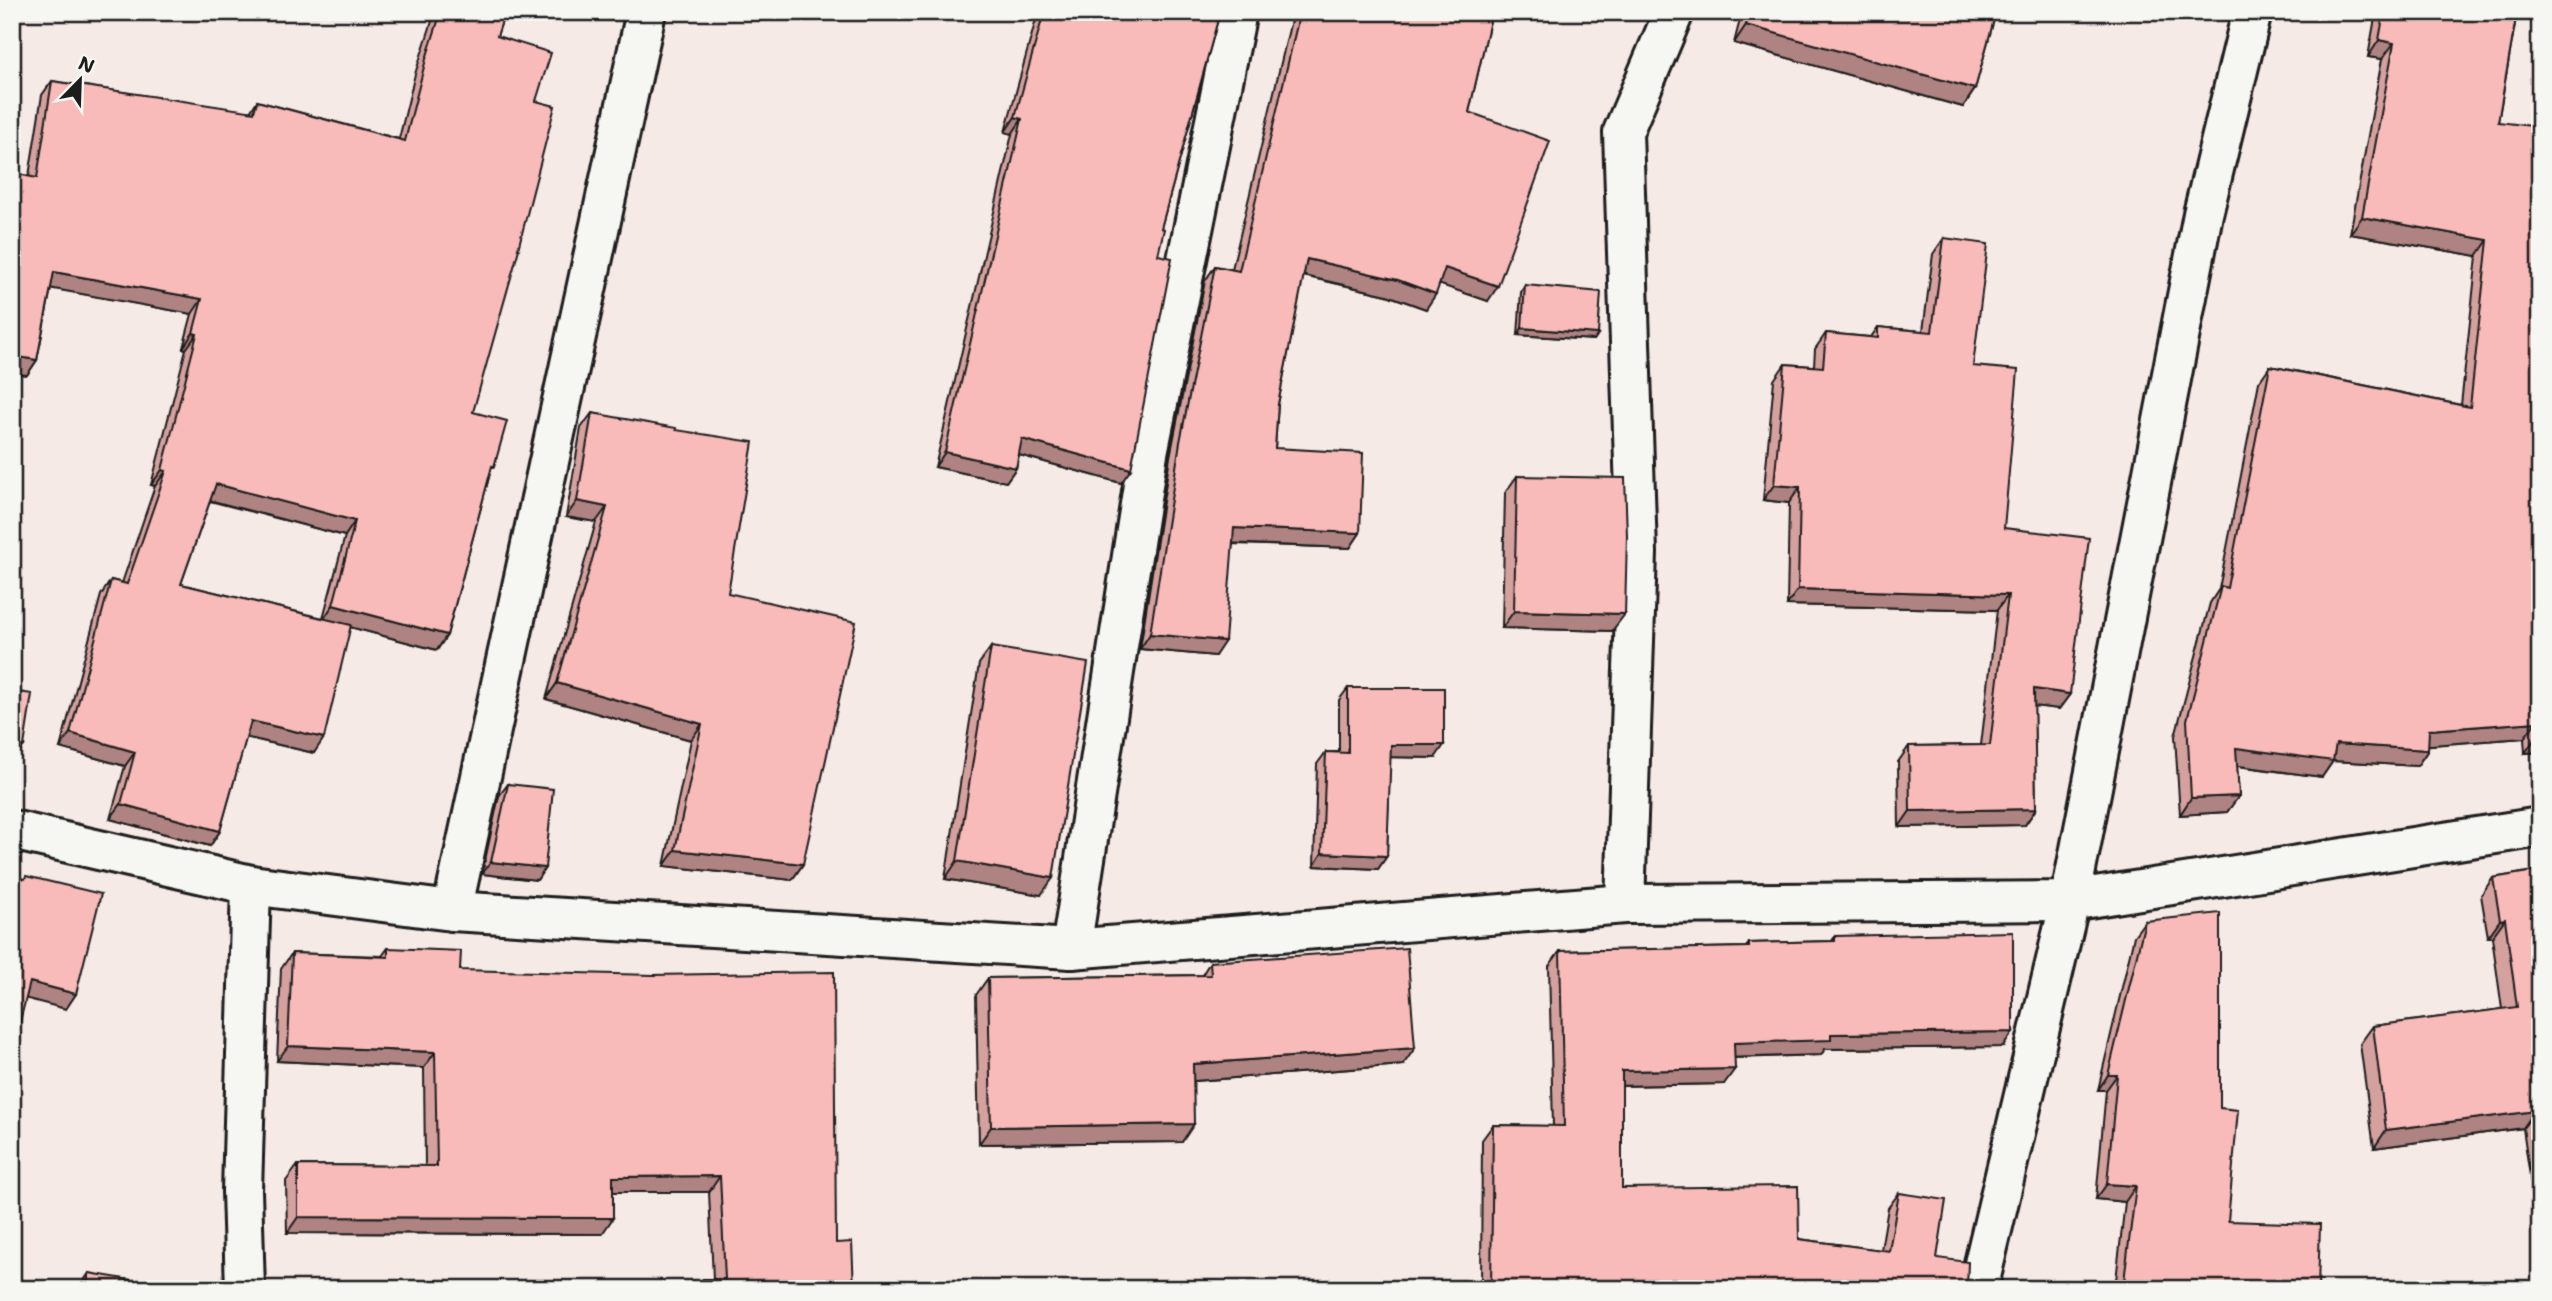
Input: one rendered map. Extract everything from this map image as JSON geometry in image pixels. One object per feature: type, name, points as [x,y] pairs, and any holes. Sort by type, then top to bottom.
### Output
[{"type":"street","points":[[452,911],[646,12]]},
{"type":"street","points":[[1071,949],[1148,453],[1237,12]]},
{"type":"street","points":[[1625,904],[1637,553],[1623,132],[1674,12]]},
{"type":"street","points":[[1978,1289],[2070,901],[2203,214],[2252,12]]},
{"type":"street","points":[[12,830],[251,886],[452,911],[1071,949],[1625,904],[2070,901],[2540,827]]},
{"type":"street","points":[[245,1289],[242,1191],[251,886]]},
{"type":"building","points":[[441,12],[505,12],[497,36],[551,53],[536,101],[555,106],[519,249],[473,412],[507,421],[494,467],[492,466],[447,635],[333,605],[355,521],[216,484],[181,584],[351,625],[324,738],[251,721],[220,831],[121,804],[135,752],[70,733],[111,580],[127,584],[166,471],[162,470],[197,334],[193,333],[202,299],[54,272],[37,360],[12,356],[12,173],[37,178],[52,81],[254,112],[257,101],[405,141]]},
{"type":"building","points":[[1044,12],[1220,12],[1161,228],[1164,229],[1158,255],[1172,258],[1131,469],[1022,439],[1016,468],[945,452],[1022,119],[1015,117]]},
{"type":"building","points":[[1300,12],[1492,12],[1469,112],[1550,141],[1498,286],[1445,268],[1436,294],[1398,280],[1307,259],[1278,404],[1275,448],[1363,453],[1360,533],[1234,528],[1225,641],[1150,634],[1180,442],[1215,266],[1239,271]]},
{"type":"building","points":[[1750,12],[1996,12],[1975,89],[1746,25]]},
{"type":"building","points":[[2384,12],[2517,12],[2498,122],[2540,127],[2540,737],[2536,737],[2536,722],[2429,730],[2428,750],[2336,744],[2333,761],[2236,748],[2239,796],[2191,798],[2187,720],[2221,586],[2227,588],[2270,366],[2470,407],[2488,240],[2362,217],[2394,43],[2379,40]]},
{"type":"building","points":[[1944,238],[1988,244],[1973,366],[2018,370],[2004,528],[2089,538],[2070,694],[2034,689],[2036,809],[1910,811],[1909,746],[1990,745],[2008,595],[1798,589],[1800,487],[1774,485],[1785,364],[1823,367],[1826,333],[1878,338],[1878,327],[1932,332]]},
{"type":"building","points":[[1525,285],[1601,292],[1598,334],[1522,328]]},
{"type":"building","points":[[592,413],[753,442],[728,593],[856,622],[803,864],[675,850],[702,724],[557,683],[607,507],[577,501]]},
{"type":"building","points":[[1517,476],[1625,478],[1625,614],[1514,611]]},
{"type":"building","points":[[991,647],[1088,663],[1053,878],[957,861]]},
{"type":"building","points":[[1348,688],[1444,688],[1444,745],[1391,745],[1387,856],[1322,853],[1326,752],[1348,753]]},
{"type":"building","points":[[12,691],[32,694],[24,746],[12,744]]},
{"type":"building","points":[[508,784],[553,789],[545,868],[491,862]]},
{"type":"building","points":[[2540,870],[2540,1141],[2535,1111],[2386,1130],[2373,1026],[2517,1007],[2505,919],[2500,920],[2493,878]]},
{"type":"building","points":[[26,876],[101,894],[76,994],[30,982],[12,1053],[12,877],[25,879]]},
{"type":"building","points":[[2220,913],[2220,1108],[2238,1110],[2228,1221],[2320,1224],[2318,1289],[2123,1289],[2136,1186],[2107,1184],[2117,1075],[2108,1075],[2145,921]]},
{"type":"building","points":[[2013,932],[2013,1032],[1831,1034],[1831,1040],[1734,1043],[1735,1069],[1622,1071],[1622,1188],[1798,1186],[1799,1239],[1889,1251],[1899,1193],[1946,1200],[1937,1258],[1968,1262],[1967,1288],[1491,1289],[1493,1125],[1564,1126],[1560,951],[1749,947],[1749,943],[1835,941],[1835,936]]},
{"type":"building","points":[[388,948],[461,951],[460,970],[653,975],[834,972],[836,1243],[852,1242],[854,1289],[703,1289],[703,1279],[725,1279],[720,1176],[613,1177],[613,1218],[298,1217],[298,1165],[437,1166],[435,1052],[288,1046],[292,953],[388,957]]},
{"type":"building","points":[[1407,948],[1415,1048],[1193,1064],[1194,1124],[991,1127],[988,978],[1211,975],[1210,962]]},
{"type":"building","points":[[89,1273],[161,1285],[161,1289],[86,1289]]}]
